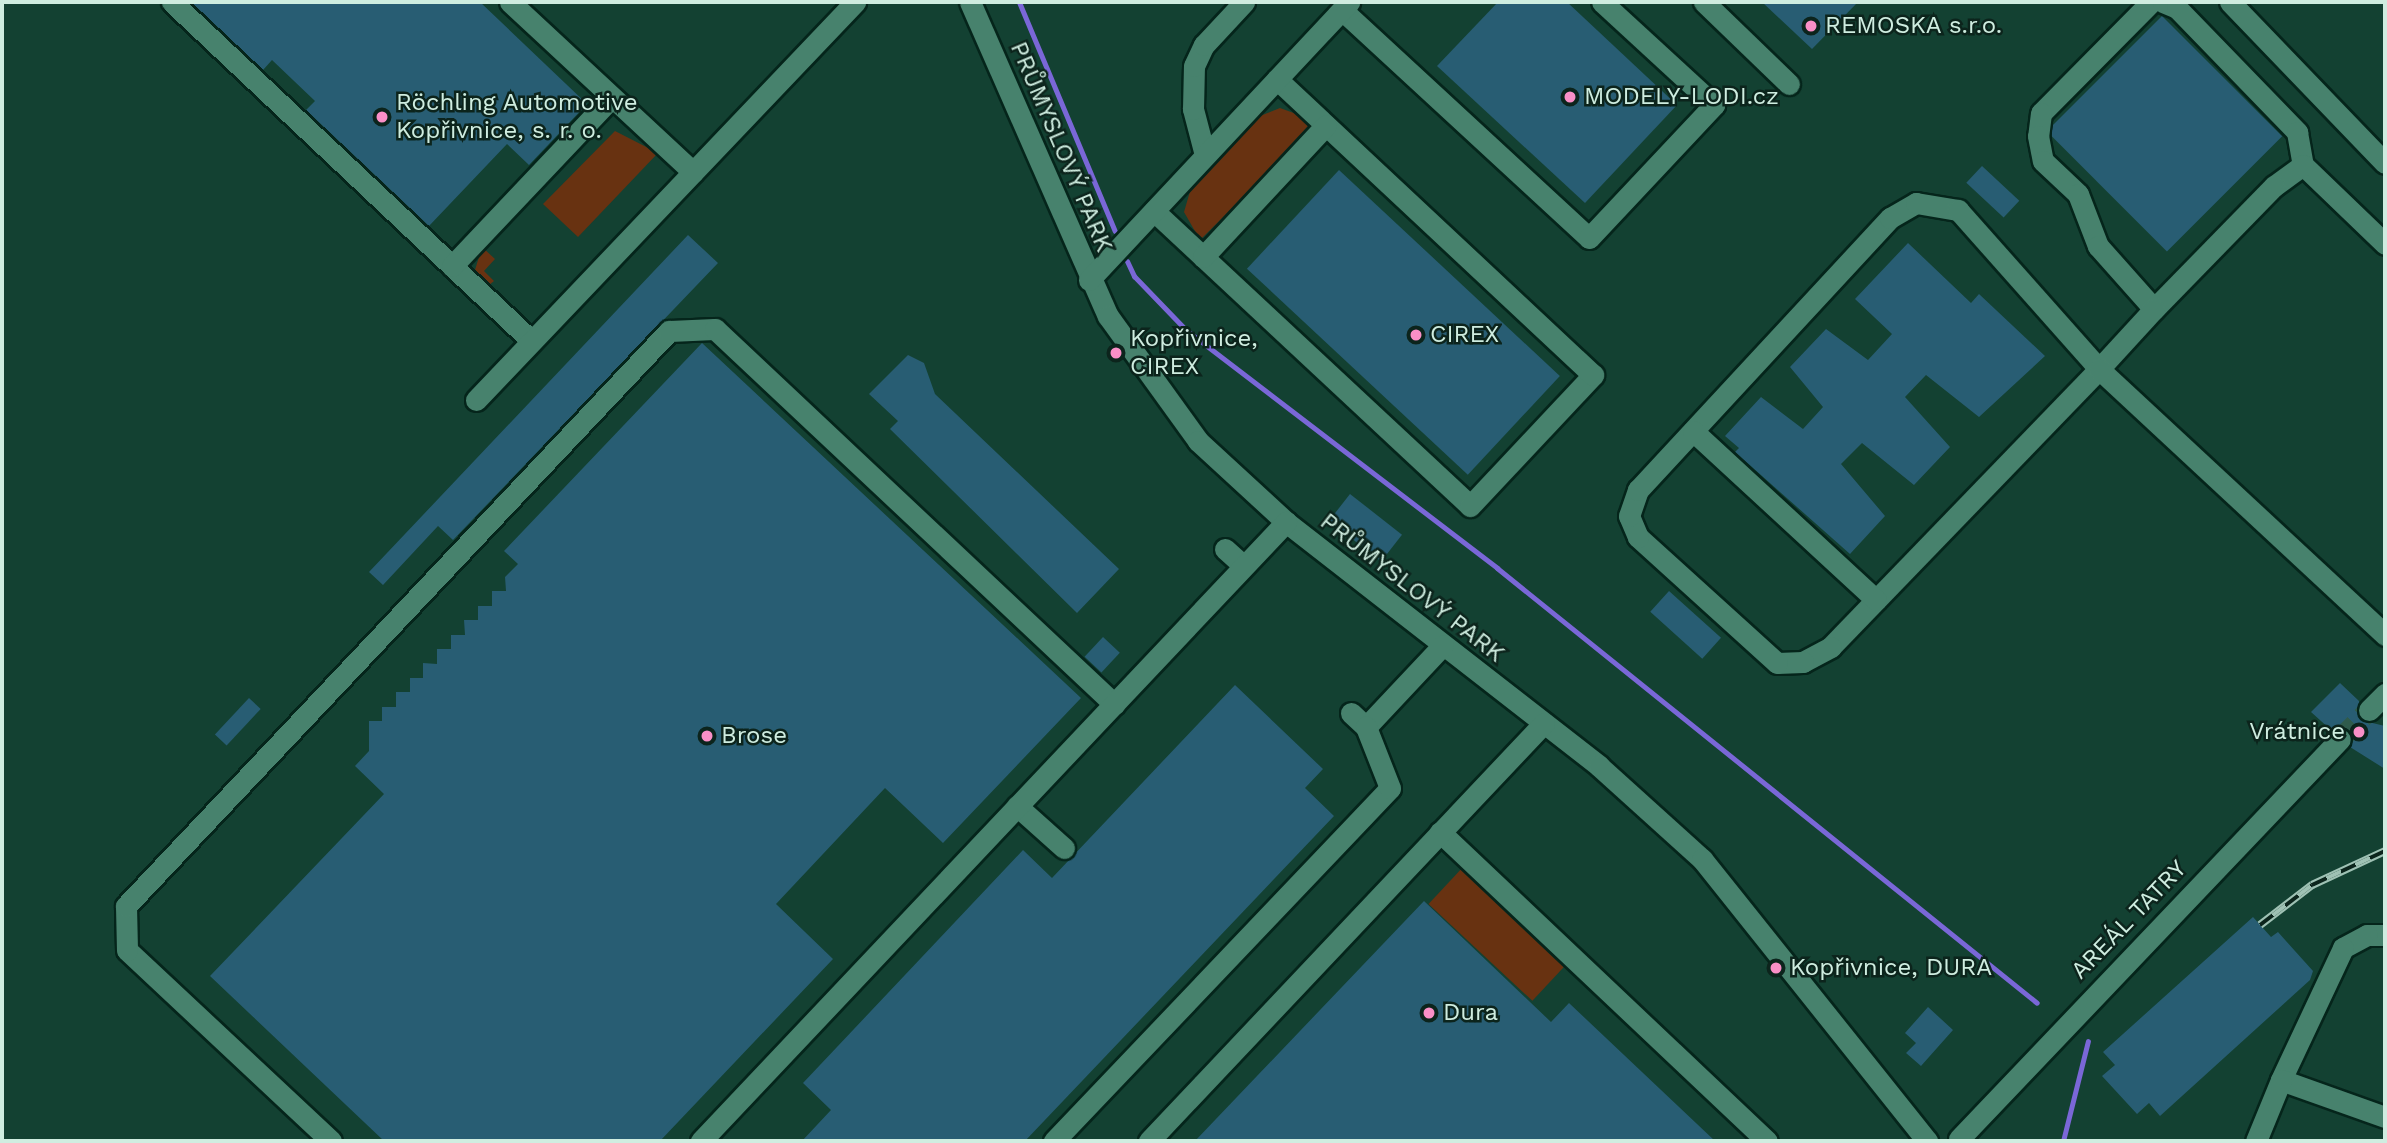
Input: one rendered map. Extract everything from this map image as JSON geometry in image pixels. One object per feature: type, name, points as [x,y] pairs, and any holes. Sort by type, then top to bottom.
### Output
[{"type":"street","points":[[172,2],[532,341]]},
{"type":"street","points":[[510,2],[693,172]]},
{"type":"street","points":[[476,400],[855,2]]},
{"type":"street","name":"PRŮMYSLOVÝ PARK","points":[[970,2],[1089,280],[1129,348],[1190,431],[1286,522],[1544,723],[1702,859],[1927,1141]]},
{"type":"street","points":[[1205,155],[1193,109],[1194,66],[1204,45],[1244,2]]},
{"type":"street","points":[[1089,280],[1345,6],[1589,239],[1714,105],[1602,2]]},
{"type":"street","points":[[1704,2],[1789,84]]},
{"type":"street","points":[[2151,2],[2041,113],[2038,135],[2043,161],[2078,194],[2098,246],[2154,309]]},
{"type":"street","points":[[2163,2],[2177,8],[2297,132],[2303,165],[2385,244]]},
{"type":"street","points":[[2230,2],[2385,163]]},
{"type":"street","points":[[1154,211],[1470,506],[1593,374],[1277,79]]},
{"type":"street","points":[[452,266],[611,98]]},
{"type":"street","points":[[1203,257],[1326,125]]},
{"type":"street","points":[[2303,165],[2274,186],[2154,309],[2099,369],[1831,647],[1803,662],[1777,663],[1638,537],[1629,516],[1638,490],[1890,218],[1916,203],[1958,210],[2099,369],[2385,635]]},
{"type":"street","points":[[331,1141],[127,950],[125,905],[669,331],[715,329],[1114,704]]},
{"type":"street","points":[[1693,431],[1876,600]]},
{"type":"street","points":[[701,1141],[1286,522]]},
{"type":"street","points":[[1225,549],[1244,566]]},
{"type":"street","points":[[1054,1141],[1390,788],[1359,720],[1443,645]]},
{"type":"street","points":[[2369,710],[2385,694]]},
{"type":"street","points":[[1149,1141],[1544,723]]},
{"type":"street","name":"AREÁL TATRY","points":[[1960,1140],[2340,739]]},
{"type":"street","points":[[1017,806],[1064,848]]},
{"type":"street","points":[[1440,832],[1767,1141]]},
{"type":"street","points":[[2256,1141],[2281,1080],[2343,948],[2367,934],[2385,935]]},
{"type":"street","points":[[2281,1080],[2385,1117]]},
{"type":"street","points":[[1927,1141],[1946,1134],[1960,1140]]},
{"type":"shaded area","points":[[1280,108],[1302,116],[1311,130],[1200,240],[1184,212],[1191,188],[1255,118]]},
{"type":"shaded area","points":[[615,131],[658,153],[578,237],[543,204]]},
{"type":"shaded area","points":[[482,247],[495,259],[484,271],[494,281],[489,285],[475,270]]},
{"type":"shaded area","points":[[1464,866],[1568,963],[1532,1001],[1429,904]]},
{"type":"building","name":"Röchling Automotive Kopřivnice, s. r. o.","points":[[191,2],[480,2],[587,104],[529,165],[507,144],[429,226],[306,110],[315,101],[272,60],[263,70]]},
{"type":"building","name":"MODELY-LODI.cz","points":[[1498,2],[1567,2],[1677,105],[1585,203],[1437,66]]},
{"type":"building","name":"REMOSKA s.r.o.","points":[[1762,2],[1858,2],[1812,49]]},
{"type":"building","points":[[2162,16],[2282,136],[2167,251],[2047,131]]},
{"type":"building","points":[[1982,166],[2019,201],[2004,218],[1966,183]]},
{"type":"building","name":"CIREX","points":[[1339,170],[1560,376],[1468,475],[1247,269]]},
{"type":"building","points":[[688,235],[718,263],[453,540],[438,526],[383,585],[369,572]]},
{"type":"building","points":[[1908,243],[1971,303],[1979,294],[2045,356],[1979,417],[1926,375],[1905,397],[1950,447],[1914,485],[1862,443],[1841,464],[1885,516],[1850,554],[1735,452],[1739,448],[1725,436],[1761,397],[1803,429],[1823,407],[1790,367],[1826,329],[1868,360],[1892,334],[1855,299]]},
{"type":"building","name":"Brose","points":[[702,343],[1081,698],[943,843],[885,788],[776,904],[833,959],[660,1141],[384,1141],[210,976],[384,794],[355,766],[369,751],[369,721],[382,721],[382,707],[396,707],[396,692],[410,692],[410,678],[423,678],[423,663],[437,664],[437,649],[451,649],[451,635],[465,635],[464,620],[478,620],[478,606],[492,606],[492,591],[506,591],[505,577],[518,564],[504,551]]},
{"type":"building","points":[[908,355],[924,363],[935,394],[1119,569],[1077,613],[890,429],[898,421],[869,394]]},
{"type":"building","points":[[1350,494],[1402,535],[1381,561],[1329,521]]},
{"type":"building","points":[[1669,591],[1721,638],[1702,659],[1650,612]]},
{"type":"building","points":[[1103,637],[1120,653],[1101,672],[1085,657]]},
{"type":"building","name":"Vrátnice","points":[[2340,683],[2359,701],[2360,720],[2385,726],[2385,769],[2350,747],[2348,729],[2331,730],[2311,712]]},
{"type":"building","points":[[1235,685],[1323,769],[1305,788],[1334,816],[1025,1141],[802,1141],[831,1110],[803,1083],[1023,850],[1052,878]]},
{"type":"building","points":[[249,698],[261,709],[227,745],[215,735]]},
{"type":"building","name":"Dura","points":[[1424,901],[1551,1022],[1569,1003],[1715,1141],[1195,1141]]},
{"type":"building","points":[[2253,917],[2271,937],[2278,932],[2313,971],[2310,980],[2160,1116],[2149,1103],[2137,1114],[2102,1076],[2115,1065],[2103,1052]]},
{"type":"building","points":[[1928,1007],[1953,1030],[1921,1066],[1906,1053],[1916,1043],[1905,1033]]},
{"type":"waterway","points":[[1019,2],[1115,231]]},
{"type":"waterway","points":[[1127,261],[1134,276],[1186,330],[1497,568],[2037,1003]]},
{"type":"waterway","points":[[2063,1141],[2088,1041]]},
{"type":"tunnel","points":[[2340,739],[2369,710]]},
{"type":"railway","points":[[2260,925],[2312,885],[2385,851]]},
{"type":"place","name":"REMOSKA s.r.o.","points":[[1811,26]]},
{"type":"place","name":"MODELY-LODI.cz","points":[[1570,97]]},
{"type":"place","name":"Röchling Automotive Kopřivnice, s. r. o.","points":[[382,117]]},
{"type":"place","name":"CIREX","points":[[1416,335]]},
{"type":"place","name":"Kopřivnice, CIREX","points":[[1116,353]]},
{"type":"place","name":"Vrátnice","points":[[2359,732]]},
{"type":"place","name":"Brose","points":[[707,736]]},
{"type":"place","name":"Kopřivnice, DURA","points":[[1776,968]]},
{"type":"place","name":"Dura","points":[[1429,1013]]}]
